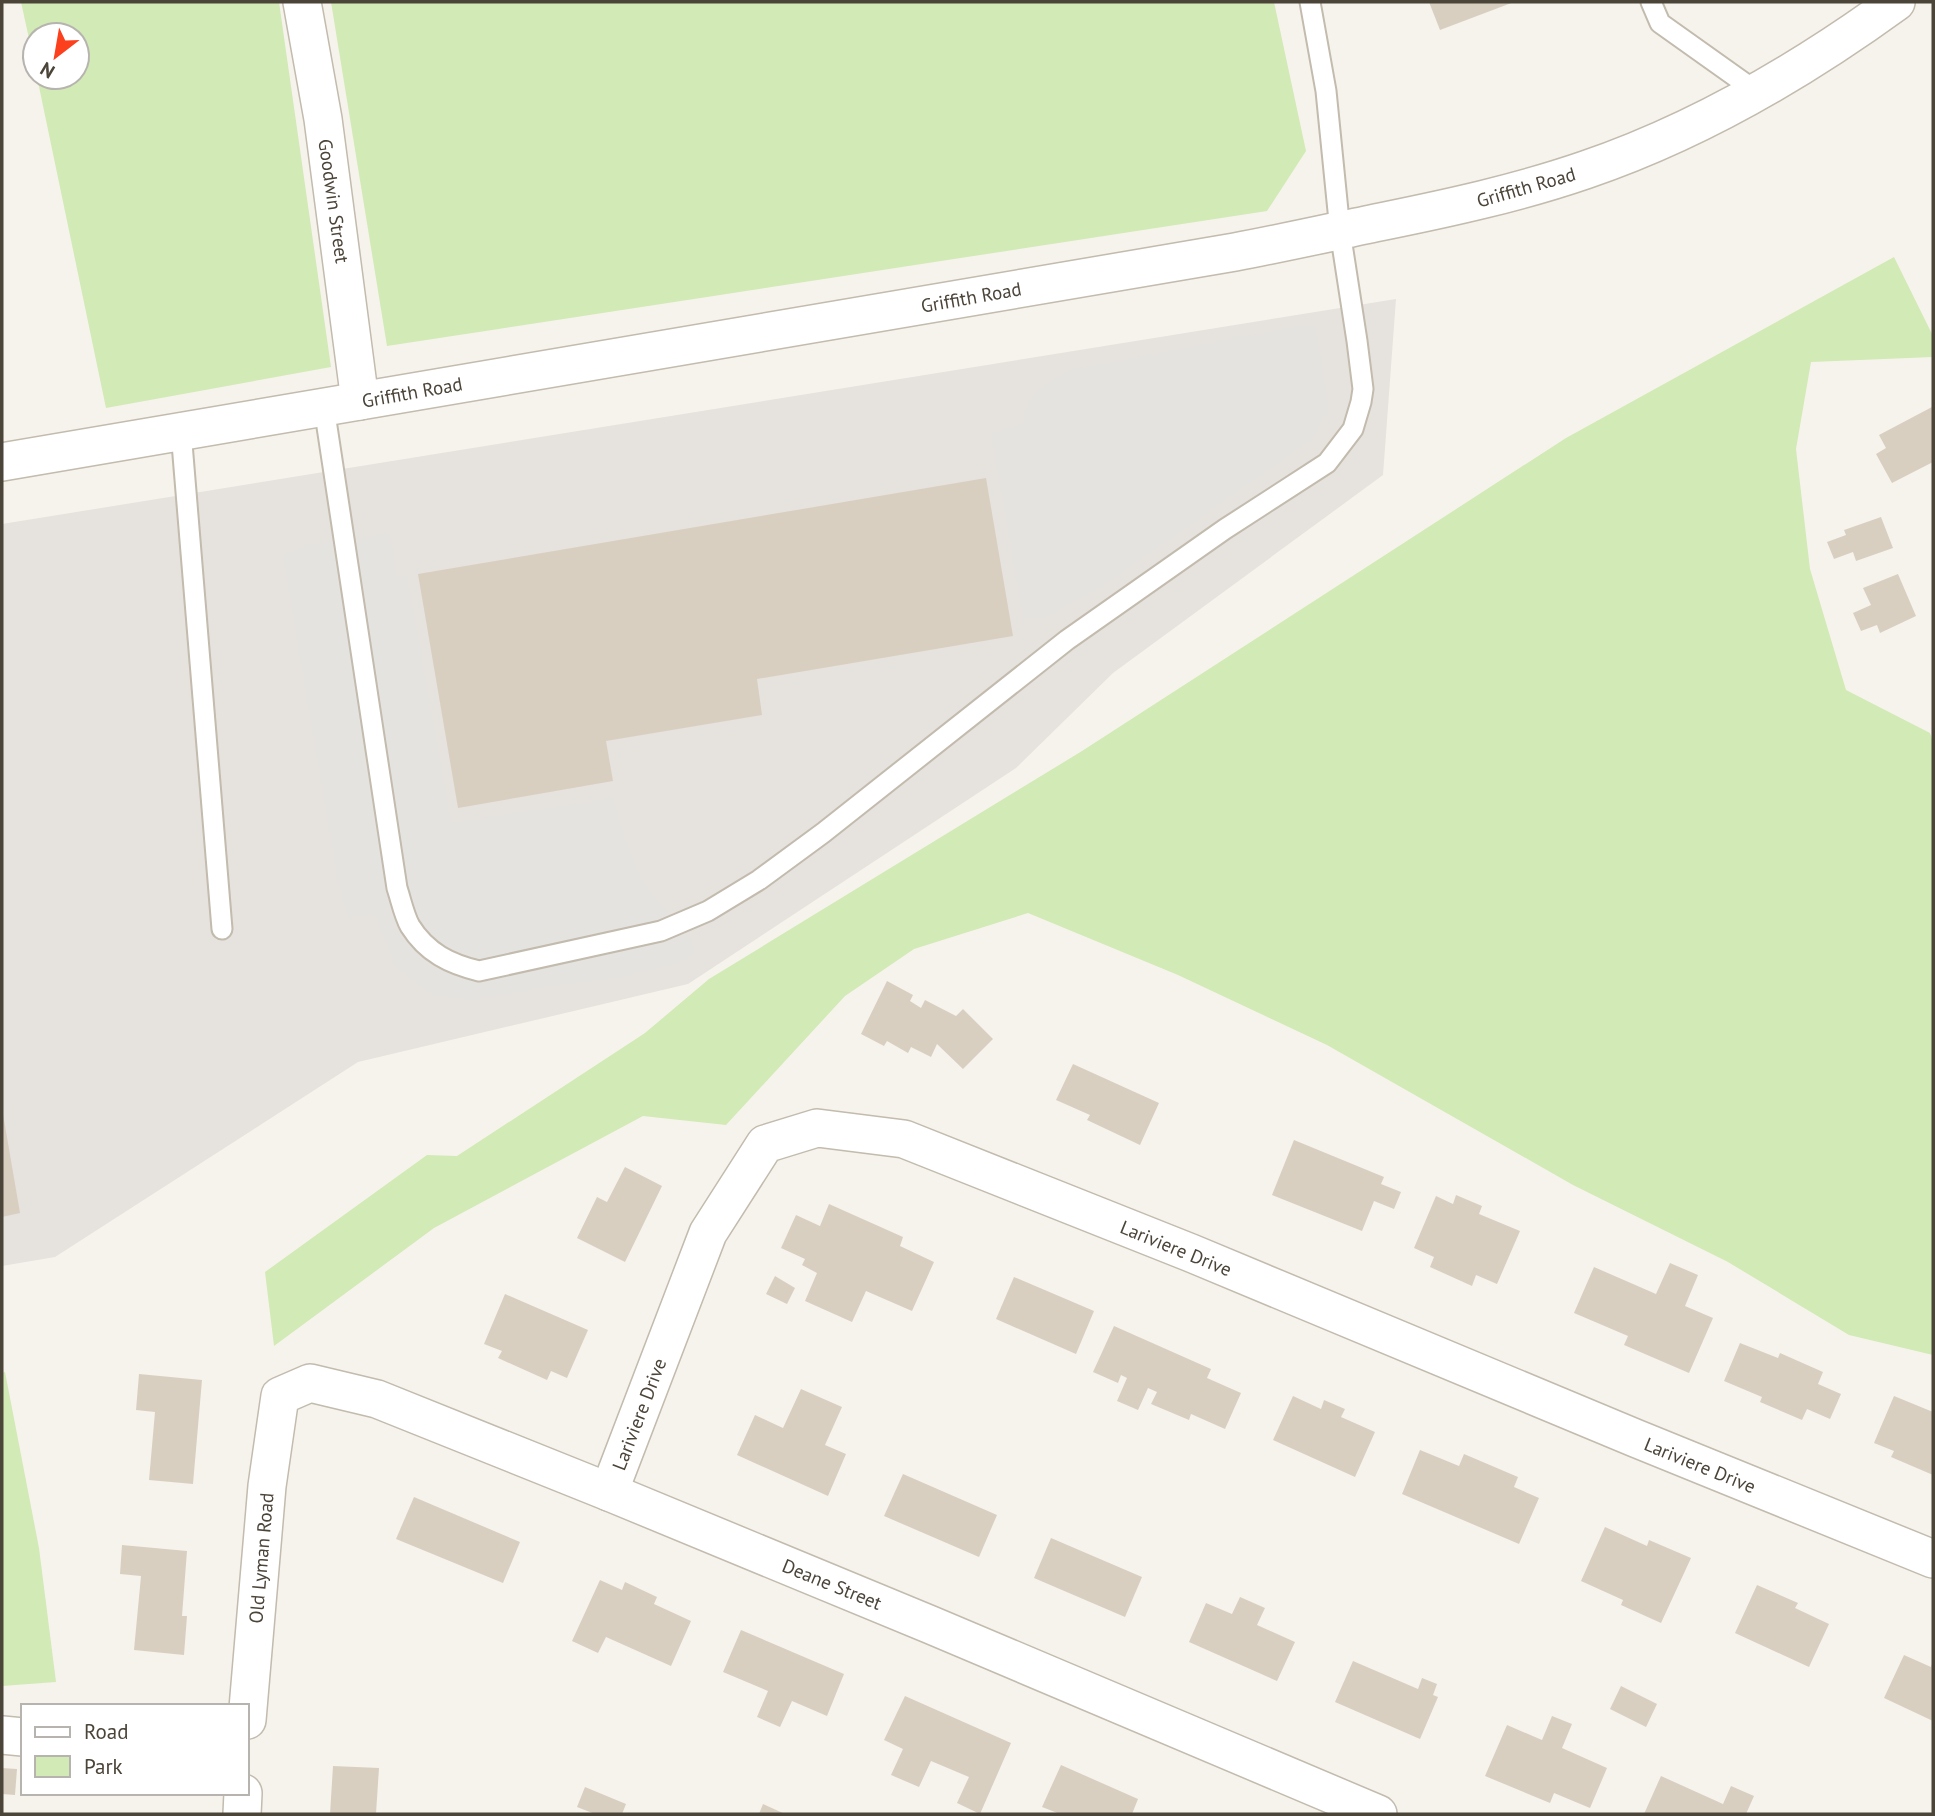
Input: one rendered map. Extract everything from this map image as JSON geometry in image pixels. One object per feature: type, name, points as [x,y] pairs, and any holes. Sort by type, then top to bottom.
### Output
[{"type":"street","name":"Goodwin Street","points":[[302,2],[323,119],[360,401]]},
{"type":"street","name":"Griffith Road","points":[[2,462],[1235,252],[1502,195],[1586,170],[1667,136],[1757,92],[1816,57],[1896,2]]},
{"type":"street","name":"Lariviere Drive","points":[[609,1492],[708,1233],[765,1144],[817,1128],[904,1139],[1933,1559]]},
{"type":"street","name":"Deane Street","points":[[280,1396],[310,1383],[377,1399],[918,1620],[1378,1814]]},
{"type":"street","name":"Old Lyman Road","points":[[248,1708],[267,1486],[280,1396]]},
{"type":"street","points":[[2,1735],[21,1737]]},
{"type":"street","points":[[242,1814],[243,1795]]},
{"type":"lane","points":[[324,407],[397,888],[410,925],[426,946],[454,964],[479,971],[661,931],[708,911],[759,880],[823,833],[1077,633],[1225,529],[1327,463],[1353,429],[1363,389],[1340,231],[1326,91],[1310,2]]},
{"type":"lane","points":[[1651,2],[1660,23],[1757,92]]},
{"type":"lane","points":[[181,431],[222,929]]},
{"type":"shaded area","points":[[1396,299],[1383,475],[1113,673],[1016,768],[688,984],[358,1062],[55,1257],[2,1266],[2,524]]},
{"type":"shaded area","points":[[1315,323],[1329,409],[1313,439],[1103,586],[1044,618],[1023,618],[991,432],[1022,426],[1026,408],[1036,391],[1069,370]]},
{"type":"shaded area","points":[[390,533],[397,578],[407,576],[451,823],[613,798],[641,879],[691,941],[694,955],[677,964],[618,978],[473,1000],[432,995],[395,967],[375,914],[348,919],[337,877],[283,556],[307,545]]},
{"type":"green space","points":[[21,2],[279,2],[331,367],[106,408],[40,91],[91,91],[91,21],[25,21]]},
{"type":"green space","points":[[331,2],[1274,2],[1306,151],[1267,211],[387,346]]},
{"type":"green space","points":[[1894,257],[1933,336],[1933,357],[1811,362],[1796,449],[1810,569],[1846,690],[1930,733],[1933,742],[1933,1355],[1849,1335],[1728,1262],[1573,1185],[1327,1045],[1178,975],[1028,913],[914,949],[845,996],[726,1125],[643,1116],[434,1228],[274,1346],[265,1272],[427,1155],[457,1156],[645,1033],[709,979],[1082,751],[1566,438]]},
{"type":"green space","points":[[5,1372],[39,1548],[56,1682],[2,1686],[2,1373]]},
{"type":"building","points":[[1429,2],[1514,2],[1440,30]]},
{"type":"building","points":[[1932,407],[1933,462],[1892,483],[1876,454],[1886,448],[1879,435]]},
{"type":"building","points":[[986,478],[1013,636],[757,679],[762,715],[606,741],[613,781],[458,808],[418,574]]},
{"type":"building","points":[[1881,517],[1893,548],[1856,561],[1853,552],[1834,559],[1827,542],[1846,535],[1844,530]]},
{"type":"building","points":[[1898,574],[1916,616],[1880,633],[1877,625],[1861,631],[1853,613],[1871,605],[1863,588]]},
{"type":"building","points":[[887,981],[913,995],[910,1001],[921,1008],[925,1000],[956,1016],[963,1009],[993,1039],[963,1069],[937,1044],[931,1057],[911,1047],[908,1053],[887,1041],[884,1046],[861,1034]]},
{"type":"building","points":[[1073,1064],[1159,1103],[1140,1145],[1087,1120],[1090,1115],[1056,1100]]},
{"type":"building","points":[[2,1114],[20,1213],[2,1217]]},
{"type":"building","points":[[1294,1140],[1384,1177],[1381,1184],[1401,1192],[1394,1209],[1374,1201],[1362,1231],[1272,1195]]},
{"type":"building","points":[[625,1167],[662,1186],[625,1262],[577,1238],[597,1197],[607,1202]]},
{"type":"building","points":[[1456,1195],[1482,1206],[1479,1214],[1520,1231],[1497,1284],[1476,1275],[1472,1286],[1430,1267],[1434,1257],[1414,1248],[1436,1196],[1453,1204]]},
{"type":"building","points":[[829,1204],[903,1237],[900,1246],[934,1262],[912,1311],[866,1291],[852,1322],[805,1301],[817,1273],[802,1265],[805,1259],[781,1248],[796,1215],[820,1226]]},
{"type":"building","points":[[1670,1263],[1698,1275],[1685,1306],[1713,1318],[1689,1373],[1624,1345],[1628,1336],[1574,1313],[1594,1267],[1656,1294]]},
{"type":"building","points":[[775,1276],[795,1288],[787,1304],[766,1294]]},
{"type":"building","points":[[1014,1277],[1094,1311],[1076,1354],[996,1319]]},
{"type":"building","points":[[505,1294],[588,1330],[567,1378],[551,1371],[547,1380],[498,1358],[502,1351],[484,1344]]},
{"type":"building","points":[[1114,1326],[1211,1369],[1207,1378],[1241,1393],[1225,1429],[1191,1414],[1189,1420],[1151,1404],[1157,1392],[1148,1388],[1138,1410],[1117,1401],[1127,1378],[1121,1375],[1118,1383],[1093,1372]]},
{"type":"building","points":[[1740,1343],[1778,1358],[1780,1353],[1823,1372],[1818,1384],[1841,1394],[1830,1419],[1807,1409],[1802,1420],[1760,1402],[1762,1397],[1724,1381]]},
{"type":"building","points":[[139,1374],[202,1380],[193,1484],[149,1480],[155,1412],[136,1410]]},
{"type":"building","points":[[801,1389],[842,1407],[825,1445],[846,1454],[828,1496],[737,1455],[755,1415],[783,1428]]},
{"type":"building","points":[[1293,1396],[1321,1409],[1324,1400],[1345,1409],[1341,1417],[1375,1432],[1355,1477],[1273,1440]]},
{"type":"building","points":[[1894,1396],[1933,1412],[1933,1475],[1891,1457],[1894,1451],[1874,1443]]},
{"type":"building","points":[[1420,1450],[1459,1466],[1464,1454],[1518,1477],[1514,1487],[1539,1498],[1519,1544],[1402,1494]]},
{"type":"building","points":[[903,1474],[997,1515],[979,1557],[884,1516]]},
{"type":"building","points":[[414,1497],[520,1542],[503,1583],[396,1539]]},
{"type":"building","points":[[1605,1527],[1647,1546],[1649,1540],[1691,1558],[1661,1623],[1621,1605],[1623,1600],[1581,1581]]},
{"type":"building","points":[[1051,1538],[1142,1577],[1125,1617],[1034,1578]]},
{"type":"building","points":[[122,1545],[187,1551],[182,1616],[187,1616],[184,1655],[134,1650],[141,1576],[120,1574]]},
{"type":"building","points":[[600,1580],[622,1590],[625,1582],[657,1597],[654,1604],[691,1621],[671,1666],[606,1637],[598,1653],[572,1641]]},
{"type":"building","points":[[1757,1585],[1798,1603],[1795,1608],[1829,1624],[1809,1667],[1735,1633]]},
{"type":"building","points":[[1240,1597],[1265,1608],[1257,1625],[1295,1642],[1277,1681],[1189,1642],[1206,1603],[1232,1614]]},
{"type":"building","points":[[741,1630],[844,1674],[827,1716],[792,1701],[780,1727],[757,1717],[768,1691],[723,1672]]},
{"type":"building","points":[[1904,1655],[1931,1667],[1933,1661],[1933,1721],[1884,1698]]},
{"type":"building","points":[[1353,1661],[1418,1689],[1422,1678],[1437,1684],[1433,1695],[1438,1697],[1420,1739],[1335,1702]]},
{"type":"building","points":[[1621,1686],[1657,1704],[1646,1727],[1610,1709]]},
{"type":"building","points":[[905,1696],[1011,1743],[980,1814],[957,1803],[969,1777],[931,1761],[919,1787],[891,1775],[903,1749],[884,1740]]},
{"type":"building","points":[[1552,1716],[1572,1724],[1562,1748],[1607,1768],[1590,1808],[1554,1793],[1550,1803],[1485,1776],[1507,1725],[1542,1740]]},
{"type":"building","points":[[1061,1765],[1138,1799],[1132,1814],[1060,1814],[1042,1807]]},
{"type":"building","points":[[333,1766],[379,1768],[376,1814],[330,1814]]},
{"type":"building","points":[[2,1768],[17,1769],[15,1795],[2,1794]]},
{"type":"building","points":[[1661,1776],[1723,1804],[1731,1786],[1754,1796],[1746,1814],[1644,1814]]},
{"type":"building","points":[[585,1787],[626,1804],[622,1814],[595,1814],[577,1807]]},
{"type":"building","points":[[763,1804],[785,1814],[759,1814]]}]
